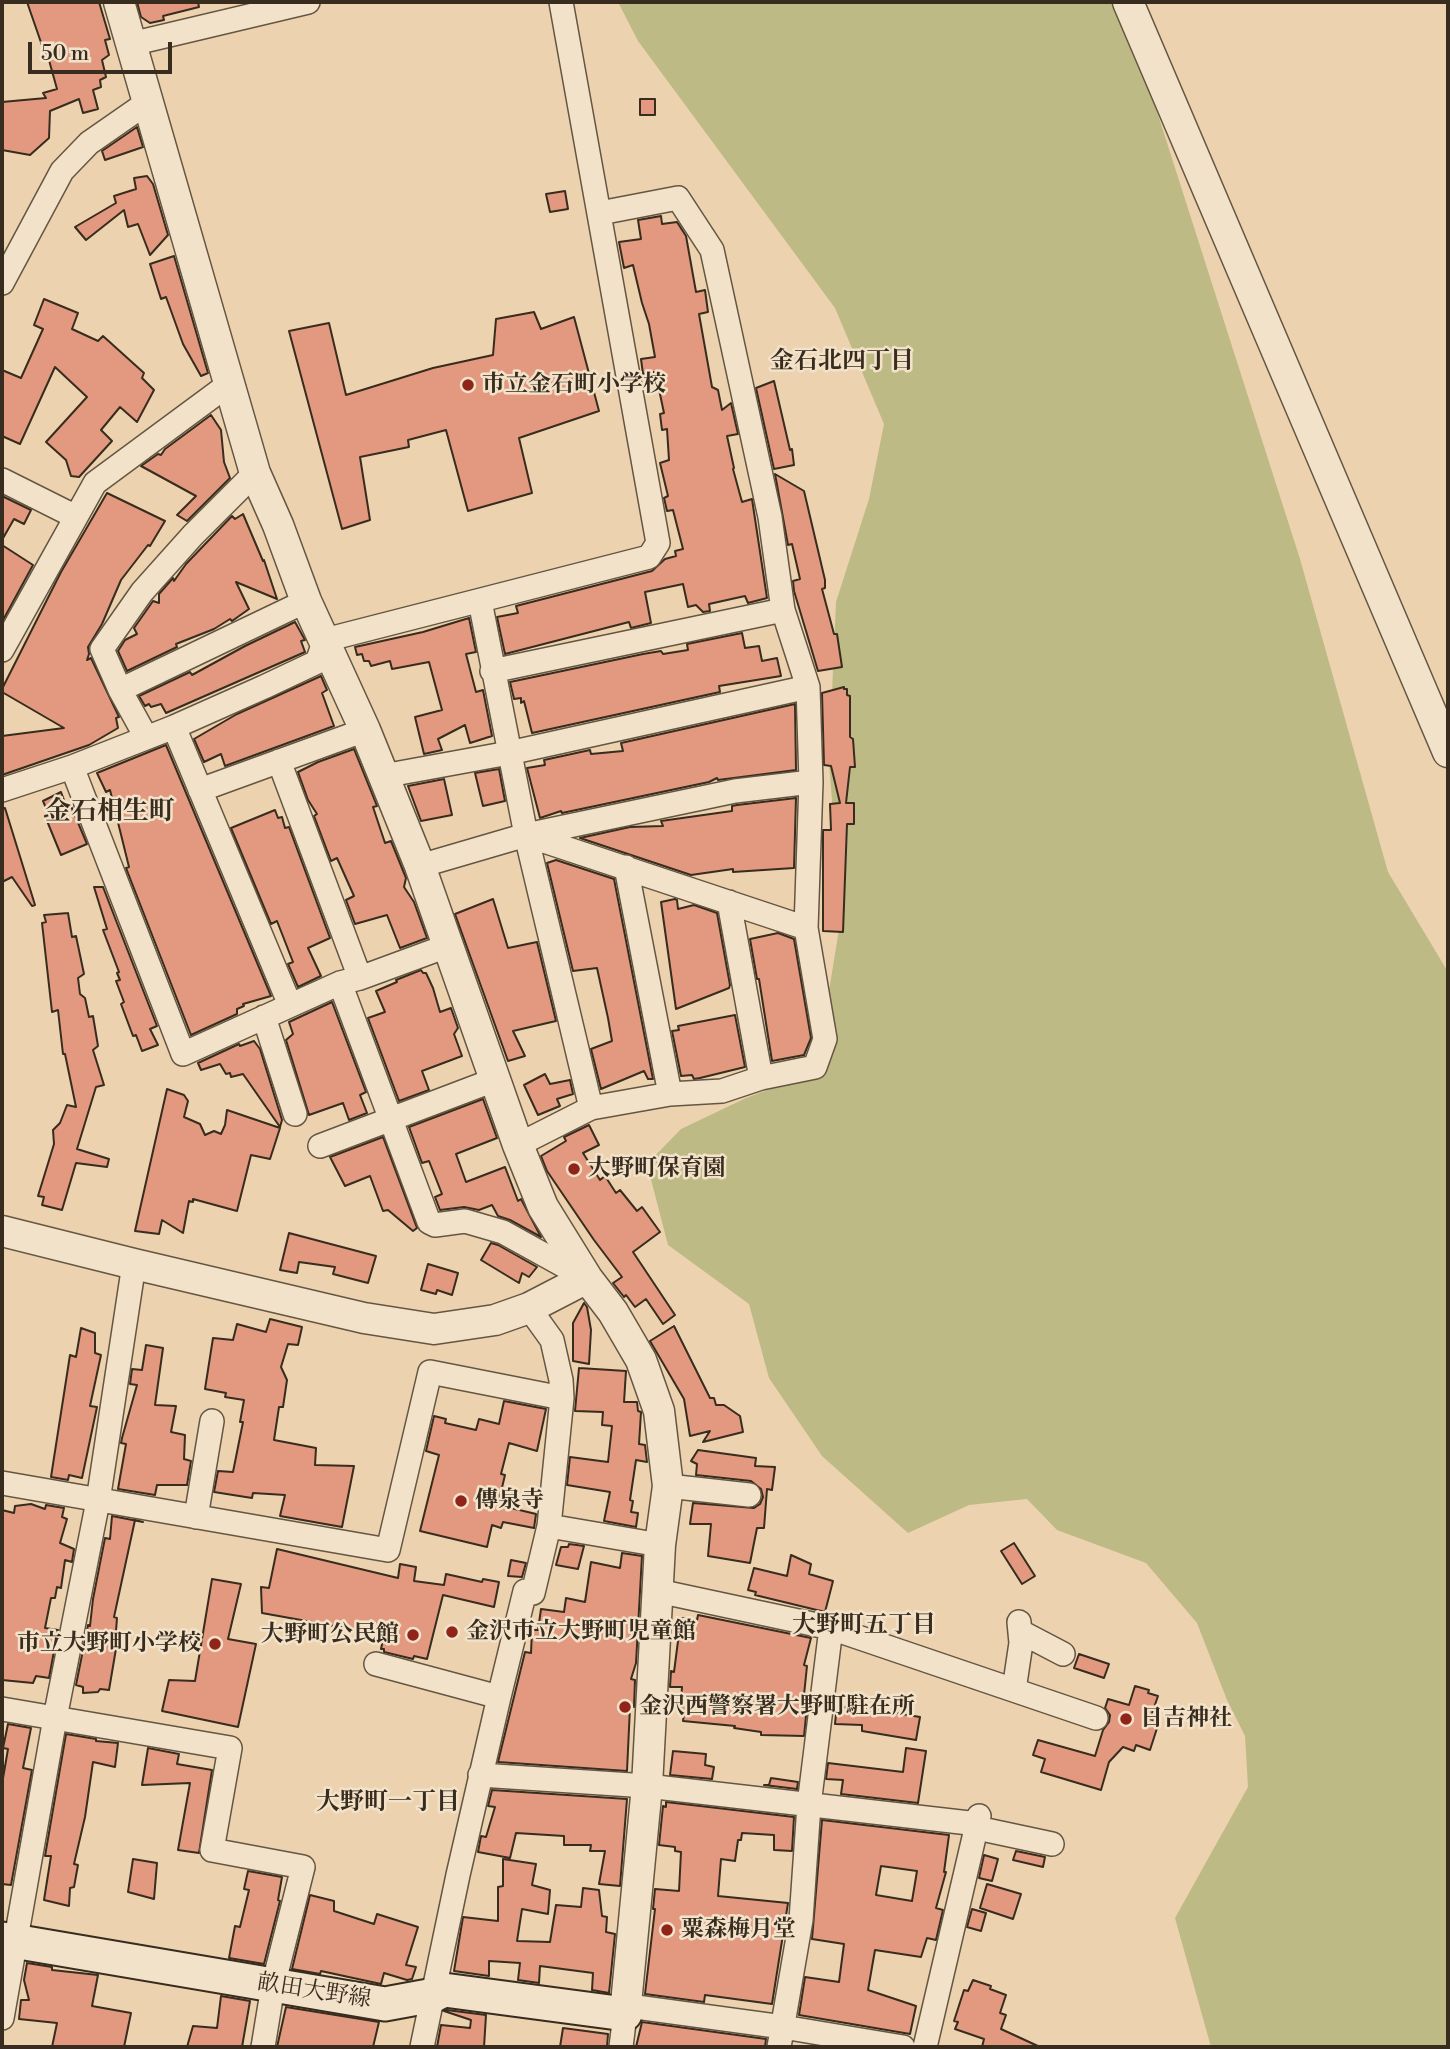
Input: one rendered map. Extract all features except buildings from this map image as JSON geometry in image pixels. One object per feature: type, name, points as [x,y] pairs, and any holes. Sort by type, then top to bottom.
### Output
[{"type":"main road","name":"畝田大野線","points":[[8,1941],[384,2004],[434,1995],[444,1990],[625,2014]]},
{"type":"street","points":[[119,2],[255,473],[278,524],[306,601],[365,730],[420,866],[494,1080],[543,1207],[587,1278],[613,1312],[641,1360],[652,1384],[659,1411],[668,1486],[660,1545],[647,1786],[621,2047]]},
{"type":"street","points":[[131,44],[308,2]]},
{"type":"street","points":[[325,639],[649,557],[658,543],[561,2]]},
{"type":"street","points":[[1128,2],[1448,752]]},
{"type":"street","points":[[2,283],[62,171],[89,143],[148,102]]},
{"type":"street","points":[[518,1145],[591,1108],[670,1094],[722,1091],[761,1078],[815,1067],[825,1039],[806,928],[811,782],[808,687],[783,610],[769,517],[712,250],[678,198],[600,213]]},
{"type":"street","points":[[2,650],[95,483],[229,384]]},
{"type":"street","points":[[146,737],[120,690],[102,649],[142,592],[193,535],[255,473]]},
{"type":"street","points":[[2,480],[76,517]]},
{"type":"street","points":[[120,690],[306,601]]},
{"type":"street","points":[[480,601],[526,835],[591,1108]]},
{"type":"street","points":[[492,671],[783,610]]},
{"type":"street","points":[[2,790],[72,767],[174,727],[317,662],[325,639]]},
{"type":"street","points":[[383,776],[509,753],[808,687]]},
{"type":"street","points":[[174,727],[290,1005]]},
{"type":"street","points":[[200,790],[365,730]]},
{"type":"street","points":[[279,761],[402,1153],[429,1222],[435,1225],[465,1221],[503,1232],[587,1278]]},
{"type":"street","points":[[72,767],[183,1054],[290,1005],[447,946]]},
{"type":"street","points":[[420,866],[526,835],[736,791],[811,782]]},
{"type":"street","points":[[526,835],[806,928]]},
{"type":"street","points":[[626,867],[670,1094]]},
{"type":"street","points":[[729,902],[761,1078]]},
{"type":"street","points":[[264,1017],[296,1114]]},
{"type":"street","points":[[320,1146],[494,1080]]},
{"type":"street","points":[[2,1231],[364,1318],[434,1329],[495,1320],[529,1308],[587,1278]]},
{"type":"street","points":[[2,2018],[8,1941],[98,1501],[134,1264]]},
{"type":"street","points":[[422,2047],[499,1697],[525,1591],[533,1593],[549,1526],[562,1398],[558,1360],[552,1339],[529,1308]]},
{"type":"street","points":[[2,1483],[387,1550],[430,1372],[562,1398]]},
{"type":"street","points":[[196,1517],[212,1422]]},
{"type":"street","points":[[668,1486],[749,1495]]},
{"type":"street","points":[[549,1526],[660,1545]]},
{"type":"street","points":[[658,1591],[831,1628],[1009,1691],[1096,1718]]},
{"type":"street","points":[[1009,1691],[1020,1627],[1063,1654]]},
{"type":"street","points":[[781,2037],[801,1920],[809,1805],[831,1628]]},
{"type":"street","points":[[376,1664],[499,1697]]},
{"type":"street","points":[[2,1709],[230,1748],[212,1850],[303,1867],[273,1986],[263,2047]]},
{"type":"street","points":[[480,1775],[647,1786],[978,1823],[1052,1843]]},
{"type":"street","points":[[925,2047],[978,1823]]},
{"type":"street","points":[[625,2014],[636,2007],[781,2037],[903,2047]]},
{"type":"shaded area","points":[[618,2],[1122,2],[1300,559],[1388,872],[1448,972],[1448,2047],[1211,2047],[1175,1918],[1248,1787],[1245,1736],[1227,1700],[1197,1623],[1146,1563],[1057,1530],[1027,1499],[969,1505],[908,1533],[822,1456],[769,1378],[749,1304],[668,1245],[647,1164],[681,1129],[746,1098],[807,1075],[822,1034],[841,917],[829,762],[836,602],[869,499],[884,424],[835,308],[638,41]]},
{"type":"place","name":"市立金石町小学校","points":[[468,385]]},
{"type":"place","name":"大野町保育園","points":[[574,1169]]},
{"type":"place","name":"傳泉寺","points":[[461,1501]]},
{"type":"place","name":"金沢市立大野町児童館","points":[[452,1632]]},
{"type":"place","name":"大野町公民館","points":[[413,1635]]},
{"type":"place","name":"市立大野町小学校","points":[[215,1644]]},
{"type":"place","name":"金沢西警察署大野町駐在所","points":[[625,1707]]},
{"type":"place","name":"日吉神社","points":[[1126,1719]]},
{"type":"place","name":"粟森梅月堂","points":[[667,1930]]},
{"type":"district","name":"金石北四丁目","points":[[842,362]]},
{"type":"district","name":"金石相生町","points":[[110,813]]},
{"type":"district","name":"大野町五丁目","points":[[864,1626]]},
{"type":"district","name":"大野町一丁目","points":[[388,1803]]}]
